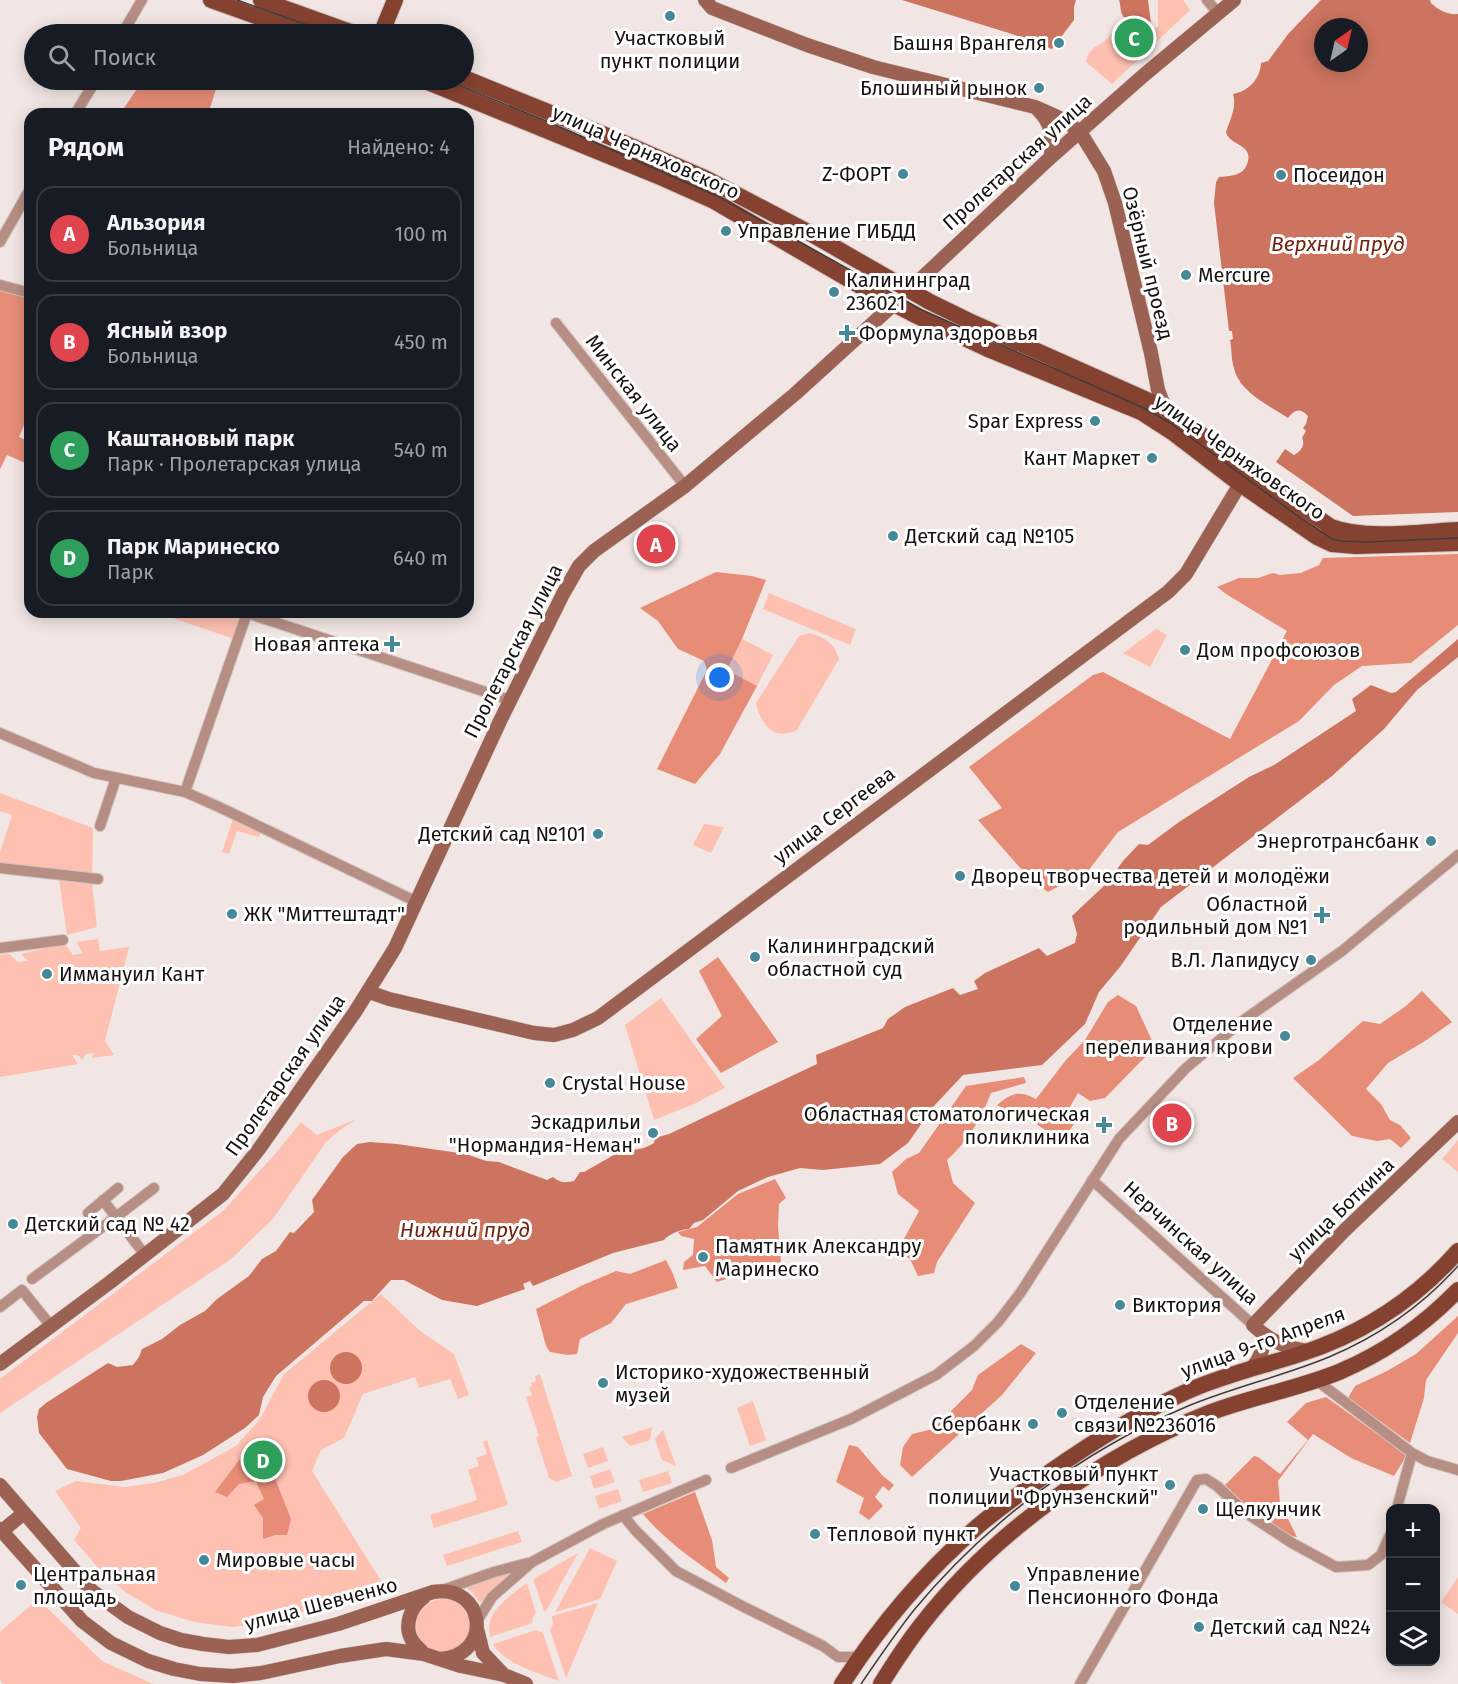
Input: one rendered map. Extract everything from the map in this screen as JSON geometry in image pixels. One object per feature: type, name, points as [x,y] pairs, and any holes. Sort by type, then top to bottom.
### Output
[{"type":"main road","points":[[211,0],[279,24]]},
{"type":"main road","points":[[261,0],[328,24]]},
{"type":"main road","points":[[374,24],[383,0]]},
{"type":"main road","points":[[385,24],[395,0]]},
{"type":"main road","points":[[705,0],[712,8],[786,37],[891,72],[1035,107],[1064,120],[1084,134]]},
{"type":"main road","name":"Пролетарская улица","points":[[0,1364],[223,1194],[264,1142],[369,992],[395,948],[510,700],[579,566],[594,551],[685,486],[795,394],[1051,157],[1084,134],[1234,0]]},
{"type":"main road","name":"улица Черняховского","points":[[474,82],[695,173],[746,198],[909,290],[969,321],[1165,408],[1317,537],[1332,544],[1356,546],[1458,543]]},
{"type":"main road","name":"улица Черняховского","points":[[447,90],[714,201],[894,304],[988,348],[1141,412],[1245,477],[1340,530],[1367,534],[1458,530]]},
{"type":"main road","points":[[1035,107],[1046,118],[1051,130],[1051,157]]},
{"type":"main road","name":"Озёрный проезд","points":[[1084,134],[1104,171],[1115,203],[1158,390],[1165,408]]},
{"type":"main road","points":[[797,249],[808,232]]},
{"type":"main road","name":"улица Сергеева","points":[[369,992],[534,1033],[555,1035],[573,1030],[598,1018],[1168,592],[1186,574],[1245,477]]},
{"type":"main road","name":"улица Боткина","points":[[1253,1325],[1345,1230],[1458,1122]]},
{"type":"main road","name":"улица 9-го Апреля","points":[[843,1682],[909,1594],[937,1563],[979,1525],[1016,1496],[1093,1442],[1189,1391],[1307,1351],[1354,1331],[1386,1314],[1428,1281],[1458,1251]]},
{"type":"main road","points":[[881,1684],[923,1622],[956,1586],[985,1556],[1028,1518],[1062,1493],[1140,1445],[1206,1414],[1316,1380],[1373,1355],[1404,1337],[1428,1319],[1458,1290]]},
{"type":"main road","name":"Нерчинская улица","points":[[1253,1325],[1281,1345],[1307,1351]]},
{"type":"main road","points":[[1252,1368],[1262,1350],[1264,1335]]},
{"type":"main road","name":"улица Шевченко","points":[[0,1485],[92,1591],[128,1617],[160,1633],[203,1644],[229,1647],[257,1645],[338,1624],[440,1591]]},
{"type":"main road","points":[[24,1513],[1,1530],[82,1621],[111,1643],[148,1661],[200,1674],[233,1676],[261,1673],[365,1651],[386,1649],[424,1654],[461,1666],[504,1675],[526,1684]]},
{"type":"main road","points":[[440,1591],[451,1592],[468,1602],[474,1611],[483,1653],[504,1675]]},
{"type":"main road","name":"улица Шевченко","points":[[424,1654],[413,1642],[408,1622],[414,1607],[425,1595]]},
{"type":"main road","points":[[439,1659],[450,1658],[464,1652],[472,1643],[477,1624]]},
{"type":"street","points":[[128,24],[142,0]]},
{"type":"street","points":[[1207,0],[1218,13]]},
{"type":"street","points":[[79,108],[90,90]]},
{"type":"street","points":[[0,242],[24,200]]},
{"type":"street","points":[[0,285],[24,291]]},
{"type":"street","name":"Минская улица","points":[[556,323],[685,486]]},
{"type":"street","points":[[185,792],[244,618]]},
{"type":"street","points":[[261,618],[510,700]]},
{"type":"street","points":[[0,733],[94,773],[185,792],[417,902]]},
{"type":"street","points":[[99,826],[116,778]]},
{"type":"street","points":[[730,1468],[851,1419],[936,1376],[974,1346],[999,1322],[1021,1292],[1119,1139],[1186,1068],[1241,1022],[1342,951],[1458,855]]},
{"type":"street","points":[[0,868],[98,879]]},
{"type":"street","points":[[0,948],[63,940]]},
{"type":"street","name":"Нерчинская улица","points":[[1092,1180],[1253,1325]]},
{"type":"street","points":[[88,1213],[118,1188]]},
{"type":"street","points":[[32,1279],[154,1188]]},
{"type":"street","points":[[102,1200],[145,1255]]},
{"type":"street","points":[[0,1307],[22,1290],[51,1326]]},
{"type":"street","points":[[1342,1370],[1338,1386],[1342,1400]]},
{"type":"street","points":[[1316,1380],[1412,1453],[1427,1461],[1458,1470]]},
{"type":"street","points":[[1398,1504],[1412,1453]]},
{"type":"street","points":[[1080,1684],[1197,1480],[1206,1479],[1255,1519],[1336,1567],[1368,1565],[1381,1555],[1386,1544]]},
{"type":"street","points":[[440,1591],[494,1572],[532,1562],[623,1515],[706,1480]]},
{"type":"street","points":[[623,1515],[676,1571],[823,1646],[838,1657],[845,1674],[843,1682]]},
{"type":"street","points":[[477,1624],[492,1597],[532,1562]]},
{"type":"street","points":[[838,1657],[852,1658],[862,1654]]},
{"type":"shaded area","points":[[1158,0],[1183,0],[1190,10],[1112,84],[1086,62],[1088,55],[1114,32],[1148,32],[1158,27]]},
{"type":"shaded area","points":[[136,90],[216,90],[210,108],[124,108]]},
{"type":"shaded area","points":[[0,290],[24,296],[24,425],[19,437],[24,439],[24,462],[7,455],[0,469]]},
{"type":"shaded area","points":[[1458,554],[1458,625],[1411,663],[1362,666],[1334,685],[1299,721],[1118,832],[1088,871],[1048,892],[1030,879],[978,820],[1002,808],[969,767],[1093,675],[1103,672],[1230,739],[1287,631],[1217,587],[1239,578],[1258,578],[1273,573],[1280,575],[1301,573],[1319,565],[1323,558]]},
{"type":"shaded area","points":[[716,572],[766,580],[727,670],[757,686],[720,754],[695,784],[657,769],[707,670],[704,661],[678,649],[658,621],[640,608]]},
{"type":"shaded area","points":[[769,593],[856,629],[850,645],[763,609]]},
{"type":"shaded area","points":[[173,618],[238,618],[241,619],[234,639]]},
{"type":"shaded area","points":[[1156,629],[1167,635],[1150,667],[1123,653]]},
{"type":"shaded area","points":[[809,633],[828,642],[835,649],[839,659],[797,730],[781,734],[769,729],[761,718],[756,703],[799,636]]},
{"type":"shaded area","points":[[742,639],[773,655],[757,686],[727,670]]},
{"type":"shaded area","points":[[0,793],[93,828],[92,883],[97,927],[67,935],[58,872],[0,865],[0,852],[12,815],[0,811]]},
{"type":"shaded area","points":[[233,819],[261,831],[259,837],[237,831],[229,854],[222,852]]},
{"type":"shaded area","points":[[704,824],[724,827],[711,853],[693,845]]},
{"type":"shaded area","points":[[98,939],[100,951],[129,947],[105,1041],[114,1055],[92,1058],[94,1053],[86,1054],[82,1060],[78,1055],[72,1055],[78,1064],[0,1077],[0,955],[9,954],[18,962],[28,961],[21,954],[65,944],[73,955],[83,953],[76,942]]},
{"type":"shaded area","points":[[718,957],[778,1042],[721,1073],[696,1039],[722,1016],[699,971]]},
{"type":"shaded area","points":[[1422,991],[1452,1022],[1388,1063],[1366,1089],[1381,1104],[1390,1120],[1400,1125],[1411,1138],[1401,1148],[1390,1139],[1377,1141],[1352,1136],[1293,1078],[1319,1060],[1363,1021],[1380,1024],[1406,1006]]},
{"type":"shaded area","points":[[1118,995],[1136,1006],[1155,1047],[1105,1098],[1090,1101],[1078,1093],[1067,1112],[1074,1124],[1062,1141],[1024,1116],[1013,1115],[997,1105],[1016,1094],[1025,1094],[1036,1099],[1066,1060],[1085,1040],[1108,1002]]},
{"type":"shaded area","points":[[661,998],[725,1088],[692,1105],[654,1120],[625,1025]]},
{"type":"shaded area","points":[[1024,1077],[1026,1083],[991,1093],[973,1129],[947,1160],[953,1183],[975,1203],[937,1262],[934,1273],[918,1276],[910,1259],[898,1250],[919,1211],[898,1194],[892,1172],[906,1159],[919,1153],[966,1086]]},
{"type":"shaded area","points":[[357,1119],[326,1142],[273,1219],[231,1259],[0,1413],[0,1379],[224,1210],[301,1122],[317,1135]]},
{"type":"shaded area","points":[[1458,1140],[1458,1172],[1442,1159]]},
{"type":"shaded area","points":[[775,1179],[786,1198],[779,1204],[781,1262],[717,1282],[705,1266],[683,1270],[684,1262],[693,1255],[694,1239],[681,1236],[678,1232],[697,1227],[738,1194]]},
{"type":"shaded area","points":[[666,1260],[678,1288],[626,1304],[611,1323],[580,1339],[577,1354],[550,1352],[546,1346],[536,1309],[616,1271],[630,1274]]},
{"type":"shaded area","points":[[381,1294],[420,1331],[454,1354],[469,1395],[458,1399],[450,1379],[419,1388],[415,1377],[363,1394],[344,1438],[321,1450],[312,1471],[383,1584],[375,1589],[274,1621],[233,1627],[194,1622],[155,1610],[124,1591],[101,1571],[74,1540],[81,1528],[55,1491],[76,1481],[124,1487],[154,1483],[183,1475],[236,1446],[260,1419],[284,1374]]},
{"type":"shaded area","points":[[1458,1316],[1458,1333],[1426,1380],[1424,1398],[1410,1443],[1348,1398],[1355,1386],[1416,1354]]},
{"type":"shaded area","points":[[1021,1344],[1036,1353],[1002,1395],[912,1477],[900,1465],[903,1447],[912,1434],[933,1429],[972,1390],[978,1375]]},
{"type":"shaded area","points":[[540,1374],[572,1476],[556,1482],[549,1478],[536,1437],[539,1436],[526,1397],[532,1395],[529,1387],[536,1381],[535,1376]]},
{"type":"shaded area","points":[[1326,1397],[1407,1455],[1394,1476],[1351,1458],[1313,1434],[1278,1481],[1280,1503],[1297,1537],[1289,1536],[1250,1509],[1225,1485],[1254,1456],[1280,1474],[1308,1440],[1287,1422],[1306,1403]]},
{"type":"shaded area","points":[[753,1401],[766,1440],[750,1446],[737,1408]]},
{"type":"shaded area","points":[[652,1427],[650,1440],[630,1446],[622,1437]]},
{"type":"shaded area","points":[[663,1430],[676,1466],[662,1460],[655,1439]]},
{"type":"shaded area","points":[[487,1440],[508,1505],[434,1528],[430,1515],[477,1500],[468,1470],[479,1466],[476,1458],[487,1454],[483,1442]]},
{"type":"shaded area","points":[[849,1445],[858,1447],[882,1475],[894,1485],[889,1491],[883,1486],[875,1497],[883,1506],[869,1520],[859,1513],[864,1498],[836,1482]]},
{"type":"shaded area","points":[[603,1447],[608,1461],[588,1468],[583,1454]]},
{"type":"shaded area","points":[[246,1451],[267,1458],[291,1519],[287,1535],[275,1535],[263,1539],[263,1518],[254,1505],[264,1499],[256,1481],[239,1484],[227,1497],[215,1492]]},
{"type":"shaded area","points":[[610,1469],[615,1482],[594,1489],[590,1476]]},
{"type":"shaded area","points":[[668,1471],[672,1483],[643,1492],[639,1480]]},
{"type":"shaded area","points":[[618,1489],[622,1501],[599,1509],[595,1496]]},
{"type":"shaded area","points":[[695,1492],[712,1540],[716,1567],[729,1578],[726,1583],[672,1543],[643,1514]]},
{"type":"shaded area","points":[[518,1531],[522,1542],[447,1566],[443,1555]]},
{"type":"shaded area","points":[[590,1548],[617,1561],[600,1599],[555,1612]]},
{"type":"shaded area","points":[[578,1553],[546,1611],[544,1611],[533,1579]]},
{"type":"shaded area","points":[[522,1567],[503,1580],[480,1603],[473,1593],[462,1585]]},
{"type":"shaded area","points":[[1458,1577],[1458,1614],[1441,1602]]},
{"type":"shaded area","points":[[527,1583],[536,1613],[532,1623],[490,1637],[489,1624],[492,1616],[505,1600]]},
{"type":"shaded area","points":[[38,1599],[102,1661],[153,1684],[3,1684],[0,1680],[0,1632]]},
{"type":"shaded area","points":[[443,1599],[453,1601],[462,1607],[468,1616],[470,1626],[468,1636],[462,1645],[453,1651],[443,1653],[433,1651],[424,1645],[418,1636],[416,1626],[418,1616],[424,1607],[433,1601]]},
{"type":"shaded area","points":[[598,1603],[566,1678],[550,1630],[553,1624],[552,1616]]},
{"type":"shaded area","points":[[536,1630],[543,1633],[559,1681],[513,1662],[498,1651],[493,1644]]},
{"type":"water","points":[[902,0],[1076,0],[1074,20],[1052,49],[1012,34]]},
{"type":"water","points":[[1119,0],[1148,0],[1151,23],[1141,29],[1124,18]]},
{"type":"water","name":"Верхний пруд","points":[[1321,0],[1430,0],[1440,10],[1458,14],[1458,512],[1353,516],[1276,462],[1285,449],[1294,455],[1302,448],[1302,438],[1306,431],[1303,428],[1308,416],[1298,411],[1288,418],[1248,391],[1237,377],[1232,361],[1230,340],[1233,339],[1232,331],[1229,331],[1214,203],[1216,182],[1219,177],[1236,175],[1247,164],[1248,153],[1228,137],[1226,132],[1234,109],[1233,94],[1249,87],[1256,79],[1261,63],[1268,61],[1289,33]]},
{"type":"water","name":"Нижний пруд","points":[[1458,639],[1458,657],[1417,690],[1384,729],[1332,776],[1161,907],[1120,967],[1099,992],[1085,1024],[1042,1065],[963,1075],[933,1107],[908,1143],[880,1164],[823,1170],[800,1168],[768,1177],[738,1191],[689,1229],[675,1232],[664,1240],[613,1253],[533,1286],[530,1281],[523,1284],[525,1289],[477,1306],[442,1300],[404,1280],[391,1280],[372,1301],[364,1301],[276,1376],[263,1397],[259,1415],[245,1428],[203,1455],[163,1473],[111,1481],[67,1469],[39,1433],[37,1417],[39,1409],[46,1403],[108,1363],[117,1367],[133,1365],[142,1349],[205,1311],[217,1299],[249,1276],[262,1259],[276,1251],[290,1232],[294,1233],[314,1212],[312,1200],[343,1157],[357,1144],[370,1142],[397,1144],[466,1154],[486,1161],[499,1162],[547,1180],[553,1177],[563,1182],[574,1181],[580,1172],[584,1172],[626,1148],[636,1149],[654,1143],[655,1138],[669,1134],[817,1064],[816,1055],[883,1028],[888,1019],[905,1007],[953,988],[960,995],[978,989],[974,981],[985,973],[1039,948],[1047,956],[1075,943],[1077,934],[1072,916],[1107,883],[1139,844],[1148,845],[1179,822],[1249,777],[1274,765],[1356,711],[1352,699],[1371,685],[1391,693],[1396,692]]},
{"type":"water","points":[[346,1352],[357,1357],[362,1368],[357,1379],[346,1384],[335,1379],[330,1368],[335,1357]]},
{"type":"water","points":[[324,1380],[335,1385],[340,1396],[335,1407],[324,1412],[313,1407],[308,1396],[313,1385]]},
{"type":"tram line","points":[[237,0],[304,24]]},
{"type":"tram line","points":[[470,90],[719,197],[922,310],[1146,409],[1172,424],[1332,539],[1367,542],[1458,538]]},
{"type":"tram line","points":[[861,1684],[907,1619],[942,1578],[1005,1519],[1074,1467],[1111,1444],[1188,1406],[1312,1364],[1365,1340],[1415,1307],[1458,1266]]},
{"type":"place","name":"Участковый пункт полиции","points":[[670,16]]},
{"type":"place","name":"Каштановый парк","points":[[1134,38]]},
{"type":"place","name":"Башня Врангеля","points":[[1059,43]]},
{"type":"place","name":"Блошиный рынок","points":[[1039,88]]},
{"type":"place","name":"Z-ФОРТ","points":[[903,174]]},
{"type":"place","name":"Посеидон","points":[[1281,175]]},
{"type":"place","name":"Управление ГИБДД","points":[[726,231]]},
{"type":"place","name":"Mercure","points":[[1186,275]]},
{"type":"place","name":"Калининград 236021","points":[[834,292]]},
{"type":"place","name":"Формула здоровья","points":[[847,333]]},
{"type":"place","name":"Spar Express","points":[[1095,421]]},
{"type":"place","name":"Кант Маркет","points":[[1152,458]]},
{"type":"place","name":"Детский сад №105","points":[[893,536]]},
{"type":"place","name":"Альзория","points":[[656,544]]},
{"type":"place","name":"Новая аптека","points":[[392,644]]},
{"type":"place","name":"Дом профсоюзов","points":[[1185,650]]},
{"type":"place","name":"Детский сад №101","points":[[598,834]]},
{"type":"place","name":"Энерготрансбанк","points":[[1431,841]]},
{"type":"place","name":"Дворец творчества детей и молодёжи","points":[[960,876]]},
{"type":"place","name":"ЖК \"Миттештадт\"","points":[[232,914]]},
{"type":"place","name":"Областной родильный дом №1","points":[[1322,915]]},
{"type":"place","name":"Калининградский областной суд","points":[[755,957]]},
{"type":"place","name":"В.Л. Лапидусу","points":[[1311,960]]},
{"type":"place","name":"Иммануил Кант","points":[[47,974]]},
{"type":"place","name":"Отделение переливания крови","points":[[1285,1036]]},
{"type":"place","name":"Crystal House","points":[[550,1083]]},
{"type":"place","name":"Ясный взор","points":[[1172,1123]]},
{"type":"place","name":"Областная стоматологическая поликлиника","points":[[1104,1125]]},
{"type":"place","name":"Эскадрильи \"Нормандия-Неман\"","points":[[653,1133]]},
{"type":"place","name":"Детский сад № 42","points":[[13,1224]]},
{"type":"place","name":"Памятник Александру Маринеско","points":[[703,1257]]},
{"type":"place","name":"Виктория","points":[[1120,1305]]},
{"type":"place","name":"Историко-художественный музей","points":[[603,1383]]},
{"type":"place","name":"Отделение связи №236016","points":[[1062,1413]]},
{"type":"place","name":"Сбербанк","points":[[1033,1424]]},
{"type":"place","name":"Парк Маринеско","points":[[263,1460]]},
{"type":"place","name":"Участковый пункт полиции \"Фрунзенский\"","points":[[1170,1485]]},
{"type":"place","name":"Щелкунчик","points":[[1203,1509]]},
{"type":"place","name":"Тепловой пункт","points":[[815,1534]]},
{"type":"place","name":"Мировые часы","points":[[204,1560]]},
{"type":"place","name":"Центральная площадь","points":[[21,1585]]},
{"type":"place","name":"Управление Пенсионного Фонда","points":[[1015,1586]]},
{"type":"place","name":"Детский сад №24","points":[[1199,1627]]}]
